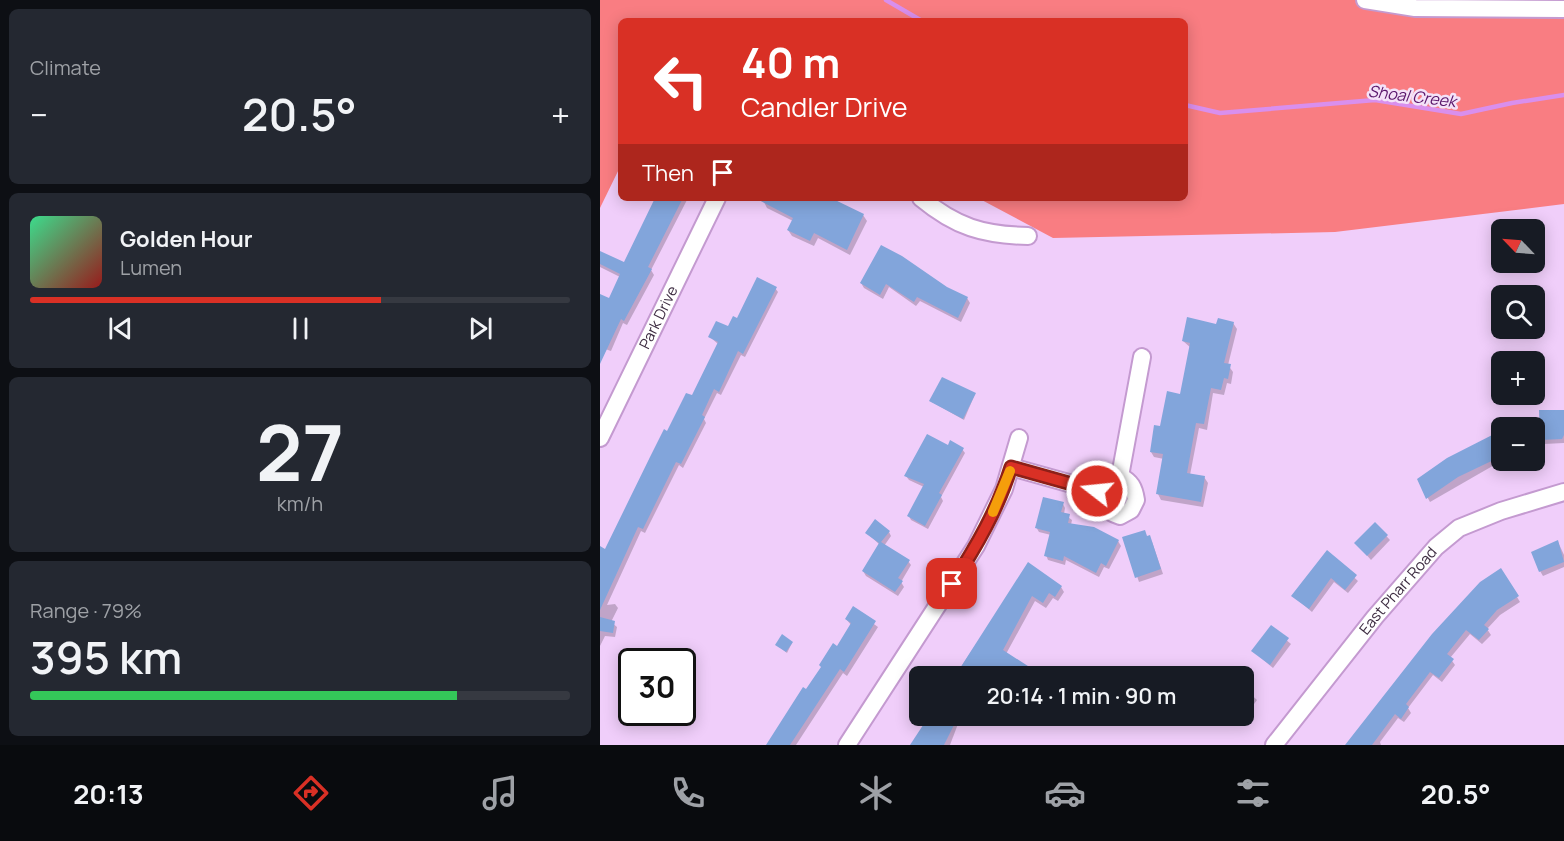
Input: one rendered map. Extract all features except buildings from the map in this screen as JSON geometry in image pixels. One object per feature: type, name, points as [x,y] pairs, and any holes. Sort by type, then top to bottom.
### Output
[{"type":"street","points":[[1365,0],[1415,8],[1564,9]]},
{"type":"street","name":"Park Drive","points":[[600,438],[716,201]]},
{"type":"street","points":[[925,201],[939,213],[961,225],[992,235],[1028,236]]},
{"type":"street","points":[[1011,467],[1097,491],[1120,476],[1142,357]]},
{"type":"street","points":[[847,745],[976,546],[1004,489],[1019,438]]},
{"type":"street","points":[[1097,491],[1101,504],[1108,512],[1120,516],[1131,510],[1136,500],[1134,488],[1129,481],[1120,476]]},
{"type":"street","name":"East Pharr Road","points":[[1274,745],[1375,617],[1436,547],[1459,528],[1501,511],[1564,492]]},
{"type":"shaded area","points":[[600,0],[1378,0],[1564,5],[1564,204],[1335,232],[1053,238],[984,201],[1188,201],[1188,18],[618,18],[618,171],[600,208]]},
{"type":"waterway","name":"Shoal Creek","points":[[886,0],[917,18]]},
{"type":"waterway","name":"Shoal Creek","points":[[1188,106],[1220,113],[1375,100],[1461,114],[1564,95]]},
{"type":"slow traffic","points":[[993,512],[1010,471]]},
{"type":"route","points":[[952,584],[976,546],[1004,489],[1011,467],[1097,491]]}]
